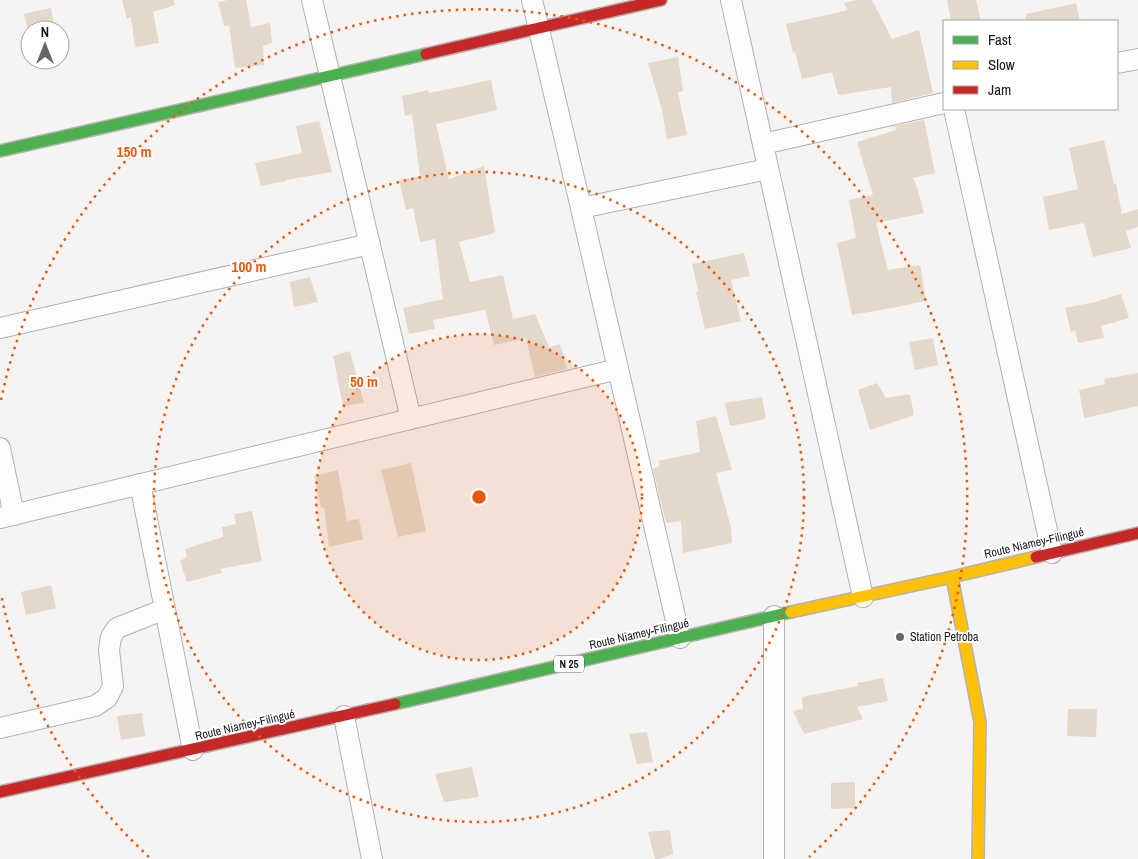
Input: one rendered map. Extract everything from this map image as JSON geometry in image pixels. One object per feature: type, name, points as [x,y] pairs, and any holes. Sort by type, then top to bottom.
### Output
[{"type":"main road","points":[[0,151],[661,0]]},
{"type":"main road","name":"Route Niamey-Filingué","points":[[0,792],[344,716],[1138,533]]},
{"type":"main road","points":[[952,577],[980,722],[978,859]]},
{"type":"street","points":[[312,0],[411,419]]},
{"type":"street","points":[[532,0],[582,208],[680,638]]},
{"type":"street","points":[[731,0],[864,597]]},
{"type":"street","points":[[1118,63],[1138,59]]},
{"type":"street","points":[[763,144],[943,103]]},
{"type":"street","points":[[954,110],[1052,553]]},
{"type":"street","points":[[582,208],[768,168]]},
{"type":"street","points":[[0,328],[370,244]]},
{"type":"street","points":[[0,448],[7,516],[618,369]]},
{"type":"street","points":[[140,484],[193,750]]},
{"type":"street","points":[[0,728],[95,706],[107,698],[113,686],[109,650],[111,637],[117,628],[165,608]]},
{"type":"street","points":[[774,616],[774,859]]},
{"type":"street","points":[[344,716],[372,859]]},
{"type":"building","points":[[122,0],[174,0],[175,5],[153,12],[159,43],[135,47],[131,17],[127,19]]},
{"type":"building","points":[[246,0],[251,27],[270,23],[272,43],[263,46],[264,65],[235,68],[229,25],[224,26],[218,2]]},
{"type":"building","points":[[856,0],[872,0],[892,39],[919,30],[933,93],[892,103],[891,87],[838,95],[832,72],[802,79],[786,24],[848,10],[844,3]]},
{"type":"building","points":[[947,0],[976,0],[981,20],[951,20]]},
{"type":"building","points":[[1076,3],[1080,20],[1026,20],[1026,14]]},
{"type":"building","points":[[51,8],[53,20],[26,20],[24,14]]},
{"type":"building","points":[[678,57],[683,91],[678,92],[687,135],[667,139],[662,110],[648,63]]},
{"type":"building","points":[[491,80],[497,110],[436,124],[449,179],[484,166],[495,233],[459,242],[470,282],[503,275],[513,319],[535,314],[549,347],[560,344],[567,369],[535,377],[526,338],[494,345],[485,310],[433,320],[435,329],[409,334],[403,308],[443,299],[435,239],[420,242],[413,208],[406,210],[399,180],[420,176],[412,114],[405,116],[402,96],[428,90],[429,93]]},
{"type":"building","points":[[924,120],[935,173],[913,178],[924,213],[876,223],[888,270],[920,265],[926,301],[852,315],[837,243],[856,238],[849,200],[873,195],[857,142],[896,130],[895,126]]},
{"type":"building","points":[[319,121],[332,172],[261,186],[255,163],[302,153],[296,126]]},
{"type":"building","points":[[1104,140],[1122,214],[1138,209],[1138,227],[1126,231],[1131,248],[1093,257],[1084,223],[1049,230],[1043,197],[1078,189],[1069,148]]},
{"type":"building","points":[[744,253],[750,276],[731,280],[741,321],[705,329],[696,292],[698,291],[692,264]]},
{"type":"building","points":[[310,277],[318,302],[294,307],[290,282]]},
{"type":"building","points":[[1121,294],[1129,318],[1101,326],[1104,338],[1078,343],[1075,330],[1071,332],[1065,308],[1100,301]]},
{"type":"building","points":[[933,338],[938,365],[915,370],[909,342]]},
{"type":"building","points":[[350,351],[364,403],[343,406],[333,356]]},
{"type":"building","points":[[1138,373],[1138,406],[1084,418],[1079,390],[1105,384],[1104,379]]},
{"type":"building","points":[[877,383],[886,398],[910,394],[914,415],[870,430],[858,390]]},
{"type":"building","points":[[762,397],[766,419],[730,426],[725,403]]},
{"type":"building","points":[[716,416],[732,470],[716,473],[731,527],[732,543],[683,553],[681,521],[666,523],[653,469],[660,466],[658,461],[700,452],[696,421]]},
{"type":"building","points":[[411,463],[426,531],[398,537],[381,470]]},
{"type":"building","points":[[338,470],[347,521],[359,519],[363,539],[329,547],[324,507],[321,508],[314,476]]},
{"type":"building","points":[[252,511],[262,561],[220,569],[222,573],[187,582],[180,561],[187,557],[185,549],[223,537],[222,527],[236,524],[234,514]]},
{"type":"building","points":[[51,585],[56,608],[26,615],[21,592]]},
{"type":"building","points":[[883,678],[888,701],[857,707],[863,719],[804,734],[793,711],[803,709],[802,697],[858,686],[857,683]]},
{"type":"building","points":[[1068,709],[1097,709],[1096,737],[1067,736]]},
{"type":"building","points":[[142,713],[145,736],[121,740],[117,716]]},
{"type":"building","points":[[647,732],[653,762],[637,764],[629,734]]},
{"type":"building","points":[[472,767],[479,797],[444,802],[435,774]]},
{"type":"building","points":[[855,782],[855,808],[831,809],[831,783]]},
{"type":"building","points":[[670,830],[673,854],[655,859],[648,832]]},
{"type":"traffic: fast","points":[[0,151],[426,54]]},
{"type":"traffic: fast","points":[[395,704],[791,612]]},
{"type":"traffic: slow","points":[[791,612],[1036,557]]},
{"type":"traffic: slow","points":[[952,577],[980,722],[978,859]]},
{"type":"traffic: jam","points":[[426,54],[661,0]]},
{"type":"traffic: jam","points":[[1036,557],[1138,533]]},
{"type":"traffic: jam","points":[[0,792],[395,704]]},
{"type":"place","name":"Station Petroba","points":[[900,637]]}]
